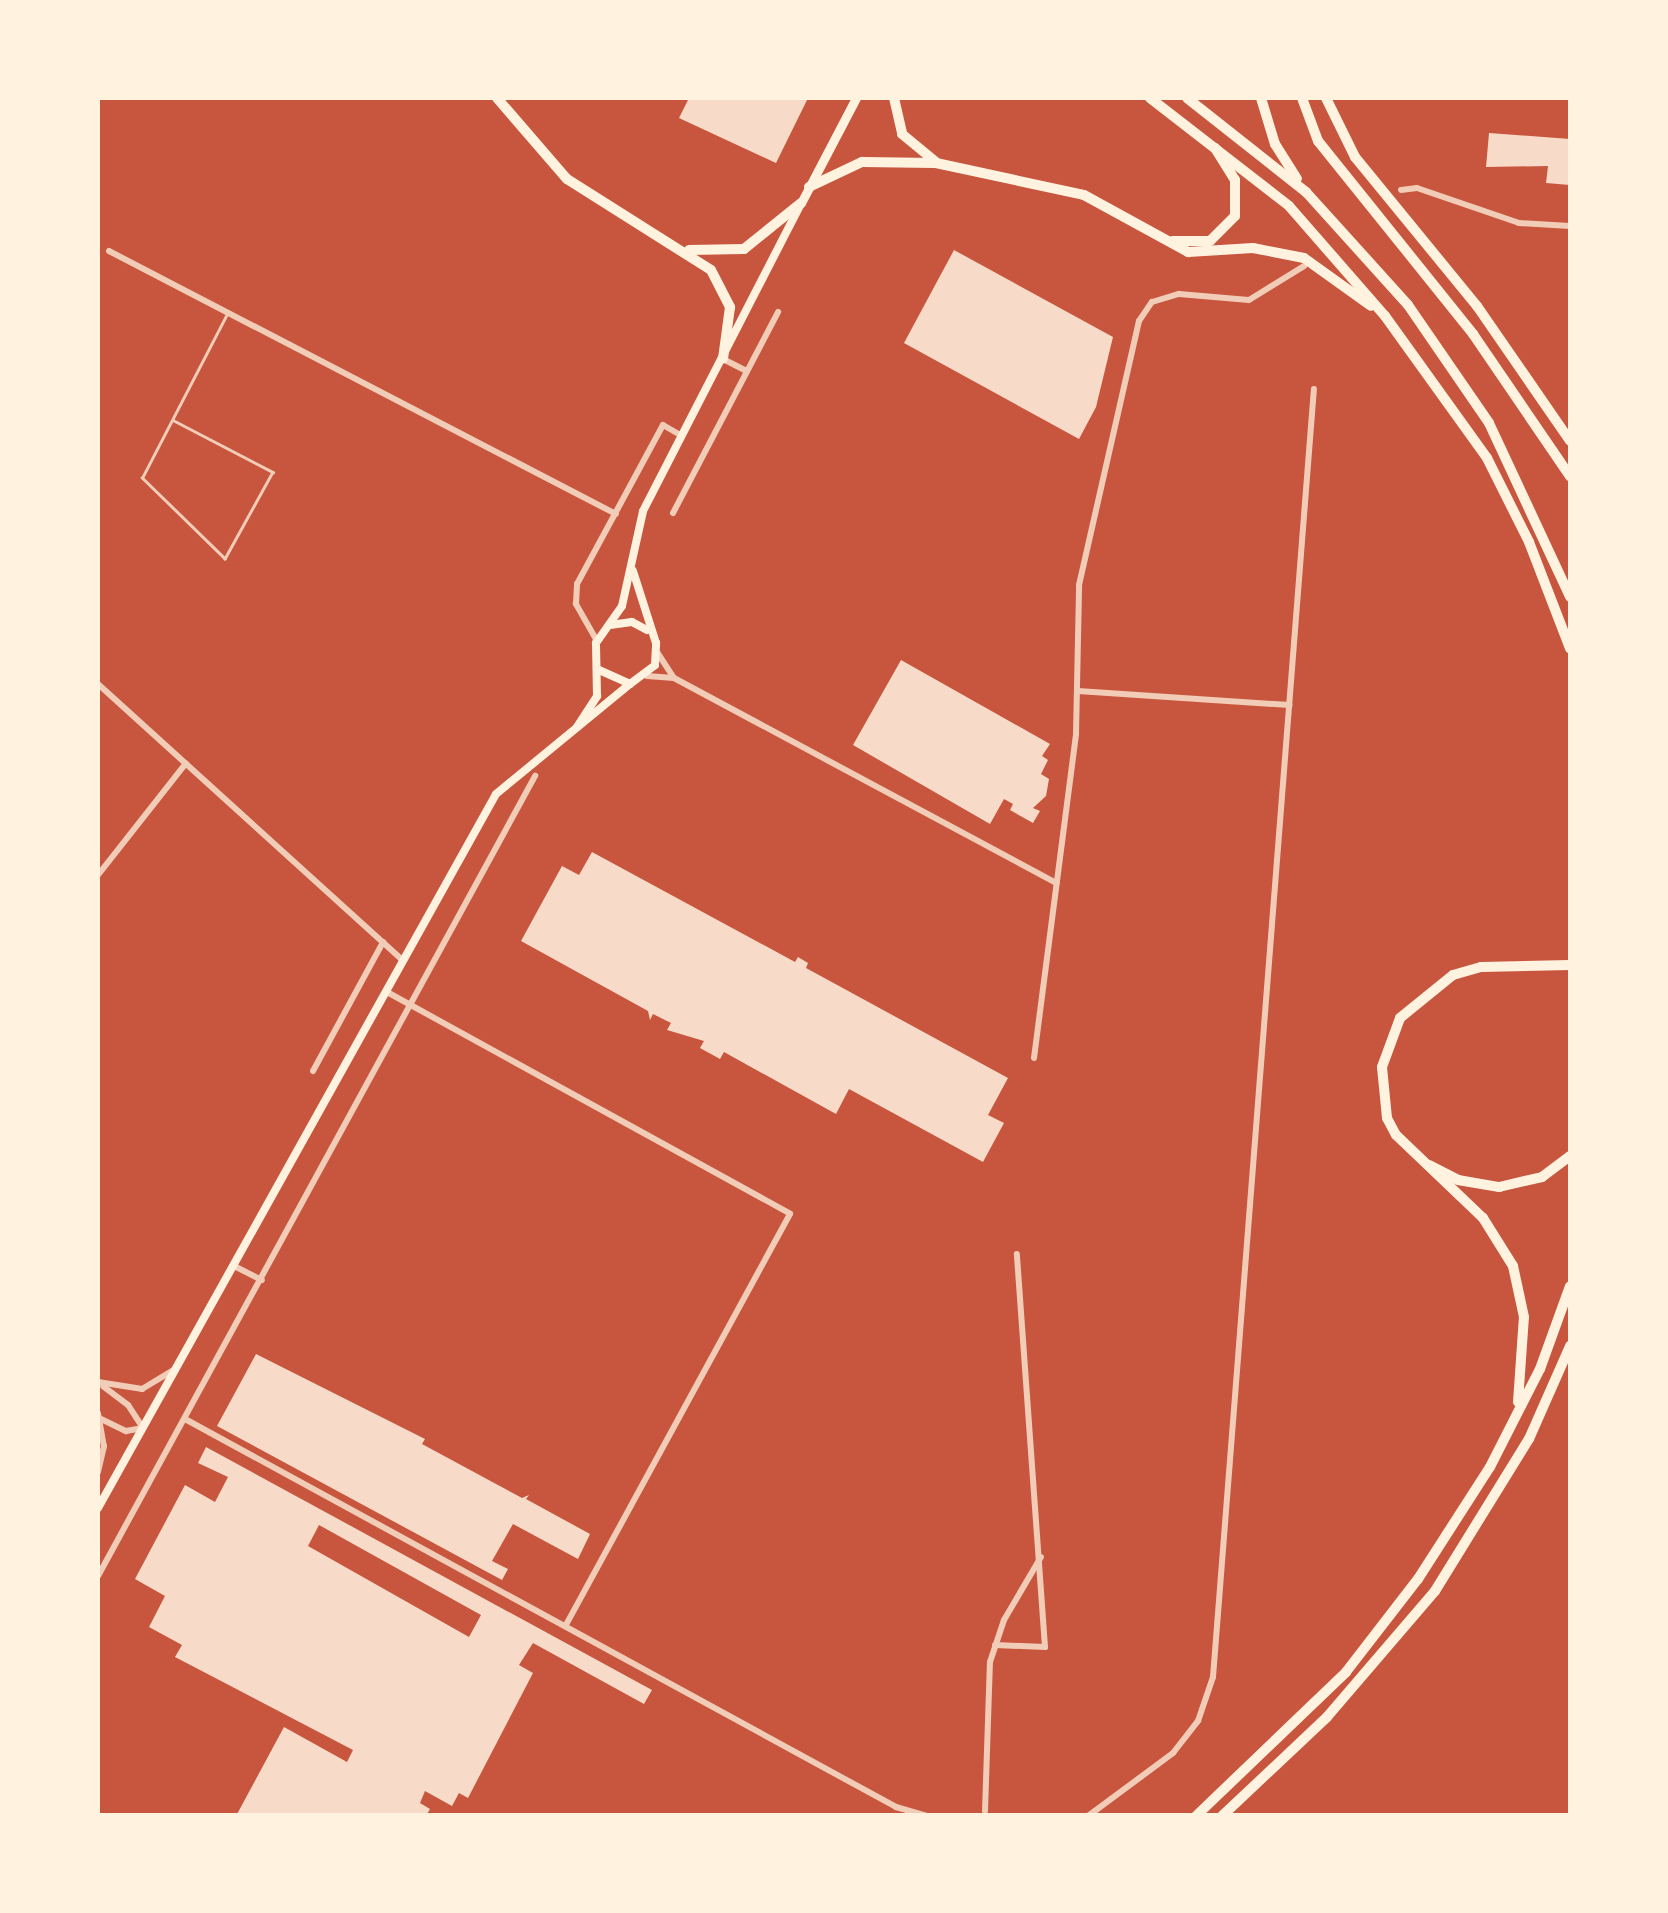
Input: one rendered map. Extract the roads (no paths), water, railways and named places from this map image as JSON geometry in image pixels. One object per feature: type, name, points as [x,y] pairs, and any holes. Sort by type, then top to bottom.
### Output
[{"type":"highway","points":[[497,98],[567,179],[685,250],[711,270],[730,307],[723,359]]},
{"type":"highway","points":[[894,98],[902,134],[936,162]]},
{"type":"highway","points":[[1150,98],[1209,140],[1289,206],[1385,316],[1487,458],[1530,542],[1570,648]]},
{"type":"highway","points":[[1187,98],[1306,192]]},
{"type":"highway","points":[[1261,98],[1275,144],[1306,192],[1408,305],[1451,364],[1513,468],[1570,597]]},
{"type":"highway","points":[[1302,98],[1318,140],[1473,334],[1570,476]]},
{"type":"highway","points":[[1326,98],[1355,157],[1477,306],[1570,441]]},
{"type":"highway","points":[[1162,240],[1210,240],[1236,216],[1235,180],[1209,140]]},
{"type":"highway","points":[[809,187],[862,162],[936,162],[1084,195],[1188,252],[1253,248],[1304,258],[1385,316]]},
{"type":"highway","points":[[685,250],[744,249],[801,203]]},
{"type":"highway","points":[[1517,1413],[1524,1317],[1513,1266],[1483,1218],[1412,1155],[1387,1118],[1382,1067],[1400,1018],[1428,990],[1481,967],[1570,965]]},
{"type":"highway","points":[[1412,1155],[1458,1180],[1499,1187],[1542,1177],[1570,1156]]},
{"type":"highway","points":[[1196,1816],[1374,1640],[1454,1525],[1517,1413],[1570,1286]]},
{"type":"highway","points":[[1222,1816],[1327,1717],[1435,1591],[1529,1440],[1570,1346]]},
{"type":"main road","points":[[566,739],[597,696],[597,641],[608,626],[632,567],[643,511],[856,98]]},
{"type":"main road","points":[[98,1508],[236,1267],[496,794],[630,684],[647,676],[657,652],[632,567]]},
{"type":"main road","points":[[608,626],[632,622],[651,634]]},
{"type":"main road","points":[[597,666],[611,680],[630,684]]},
{"type":"street","points":[[1401,190],[1417,188],[1519,223],[1570,226]]},
{"type":"street","points":[[110,251],[616,514]]},
{"type":"street","points":[[1034,1058],[1078,691],[1081,570],[1140,321],[1163,297],[1248,300],[1304,266]]},
{"type":"street","points":[[672,513],[778,312]]},
{"type":"street","points":[[723,359],[747,371]]},
{"type":"street","points":[[1088,1816],[1173,1753],[1198,1721],[1213,1677],[1314,388]]},
{"type":"street","points":[[597,641],[576,604],[578,584],[663,425],[682,436]]},
{"type":"street","points":[[590,624],[608,626]]},
{"type":"street","points":[[657,652],[674,678]]},
{"type":"street","points":[[647,676],[674,678],[1057,883]]},
{"type":"street","points":[[98,684],[403,961]]},
{"type":"street","points":[[1078,691],[1290,705]]},
{"type":"street","points":[[98,875],[186,762]]},
{"type":"street","points":[[98,1576],[534,776]]},
{"type":"street","points":[[313,1072],[383,942]]},
{"type":"street","points":[[386,992],[790,1214],[566,1624]]},
{"type":"street","points":[[995,1645],[1046,1647],[1018,1254]]},
{"type":"street","points":[[236,1267],[262,1280]]},
{"type":"street","points":[[100,1384],[142,1388],[180,1365]]},
{"type":"street","points":[[98,1472],[99,1416],[126,1431],[143,1428],[128,1405],[100,1384]]},
{"type":"street","points":[[185,1419],[896,1807],[928,1816]]},
{"type":"street","points":[[985,1811],[995,1645],[1042,1556]]},
{"type":"street","points":[[974,1816],[985,1811],[1000,1816]]},
{"type":"lane","points":[[172,420],[273,472],[225,559],[142,478],[172,420],[228,312]]}]
